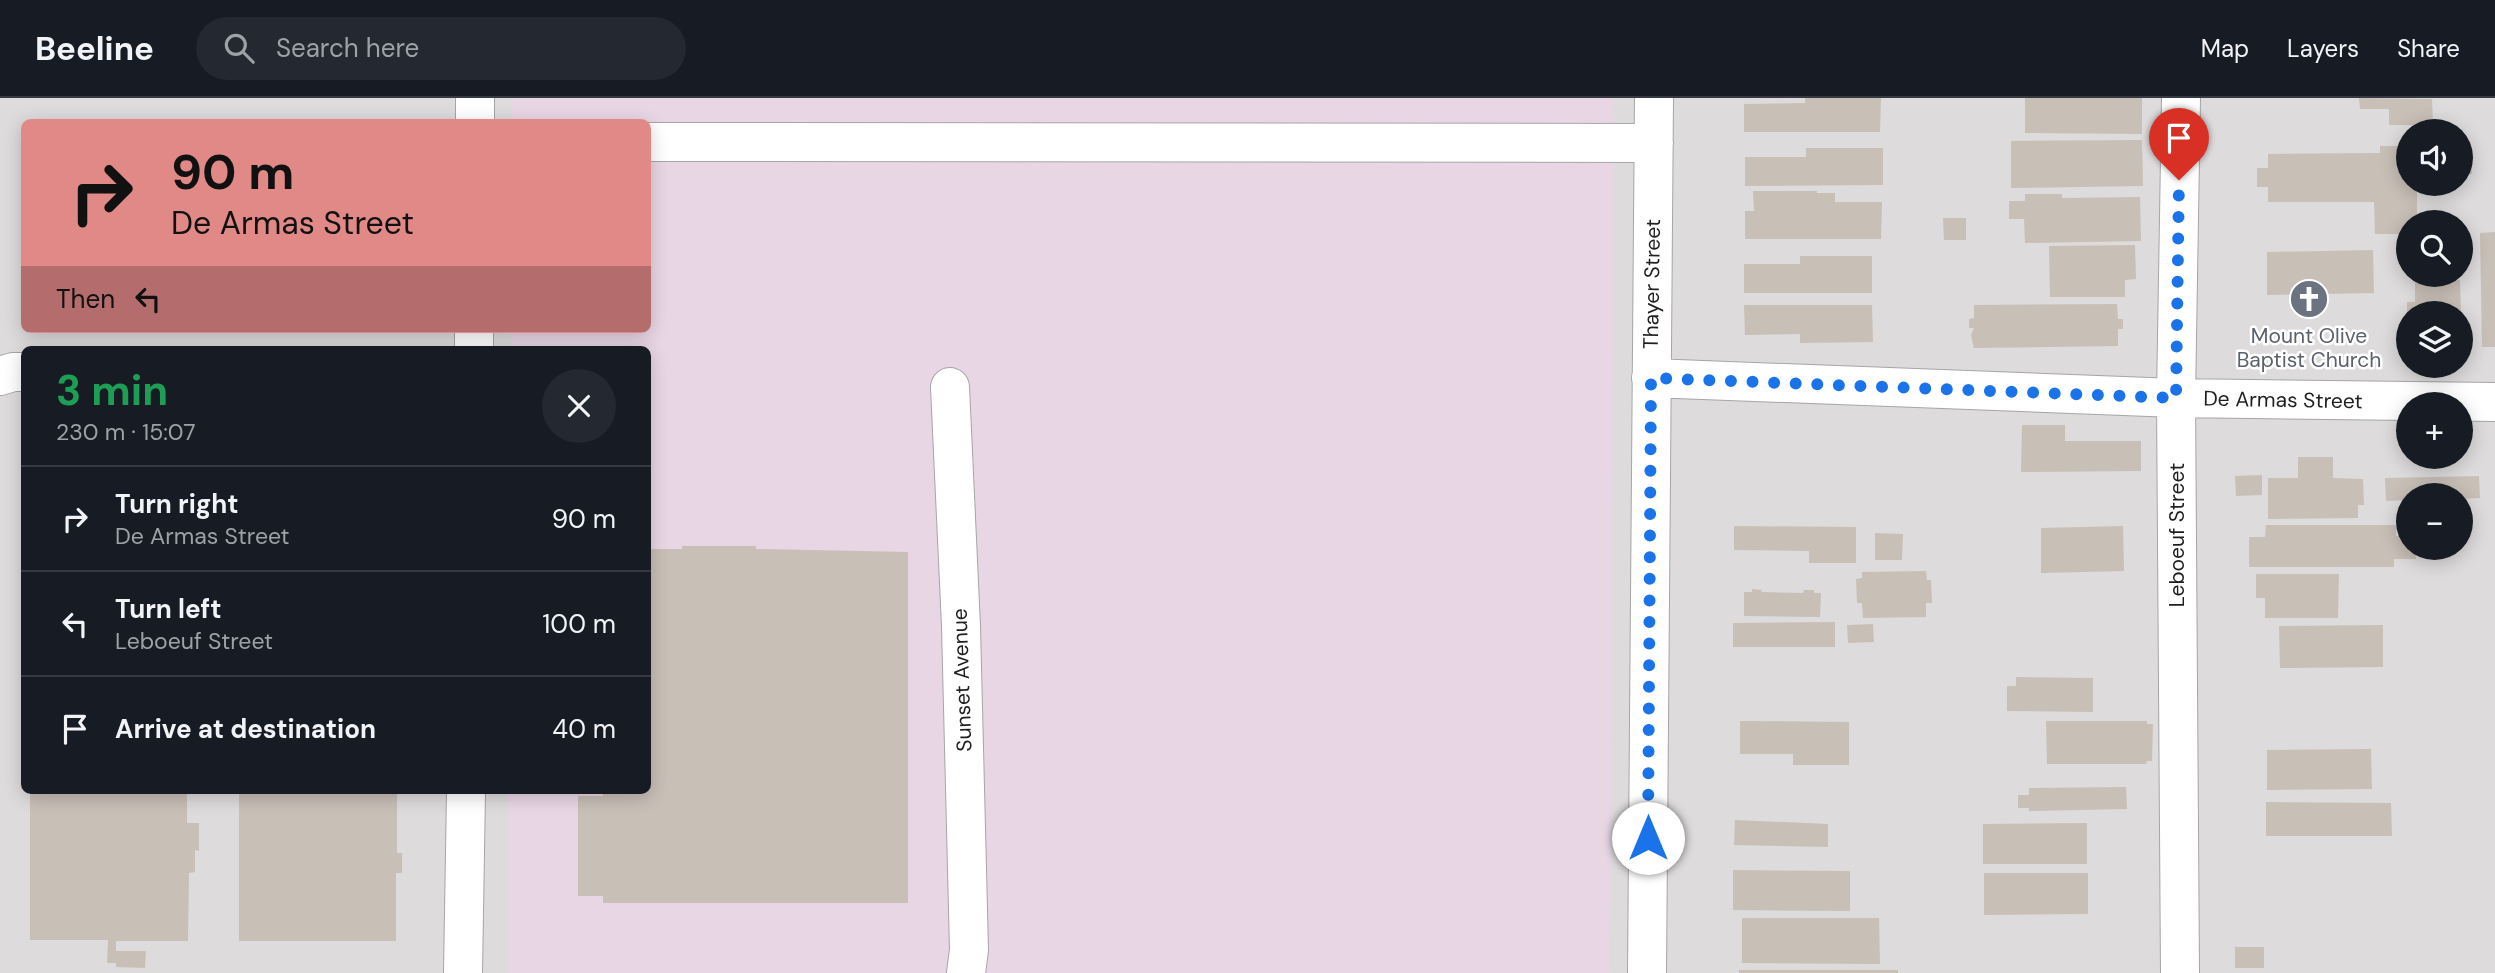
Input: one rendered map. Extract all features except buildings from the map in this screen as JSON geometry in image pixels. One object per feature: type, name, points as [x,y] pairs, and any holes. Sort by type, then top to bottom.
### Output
[{"type":"street","points":[[475,98],[475,119]]},
{"type":"street","name":"Thayer Street","points":[[1647,973],[1654,98]]},
{"type":"street","name":"Leboeuf Street","points":[[2180,973],[2176,398],[2181,98]]},
{"type":"street","points":[[651,142],[1654,143]]},
{"type":"street","points":[[0,376],[21,372]]},
{"type":"street","name":"De Armas Street","points":[[1651,378],[2176,398],[2495,402]]},
{"type":"street","name":"Sunset Avenue","points":[[950,387],[961,626],[969,950],[966,973]]},
{"type":"street","points":[[463,973],[466,794]]},
{"type":"shaded area","points":[[0,98],[2495,98],[2495,973],[0,973]]},
{"type":"shaded area","points":[[512,98],[1614,98],[1610,973],[508,973],[508,794],[651,794],[651,346],[511,346],[511,333],[651,333],[651,119],[512,119]]},
{"type":"place","name":"Mount Olive Baptist Church","points":[[2309,299]]},
{"type":"route","points":[[1648,838],[1651,378],[2176,398],[2179,180]]}]
